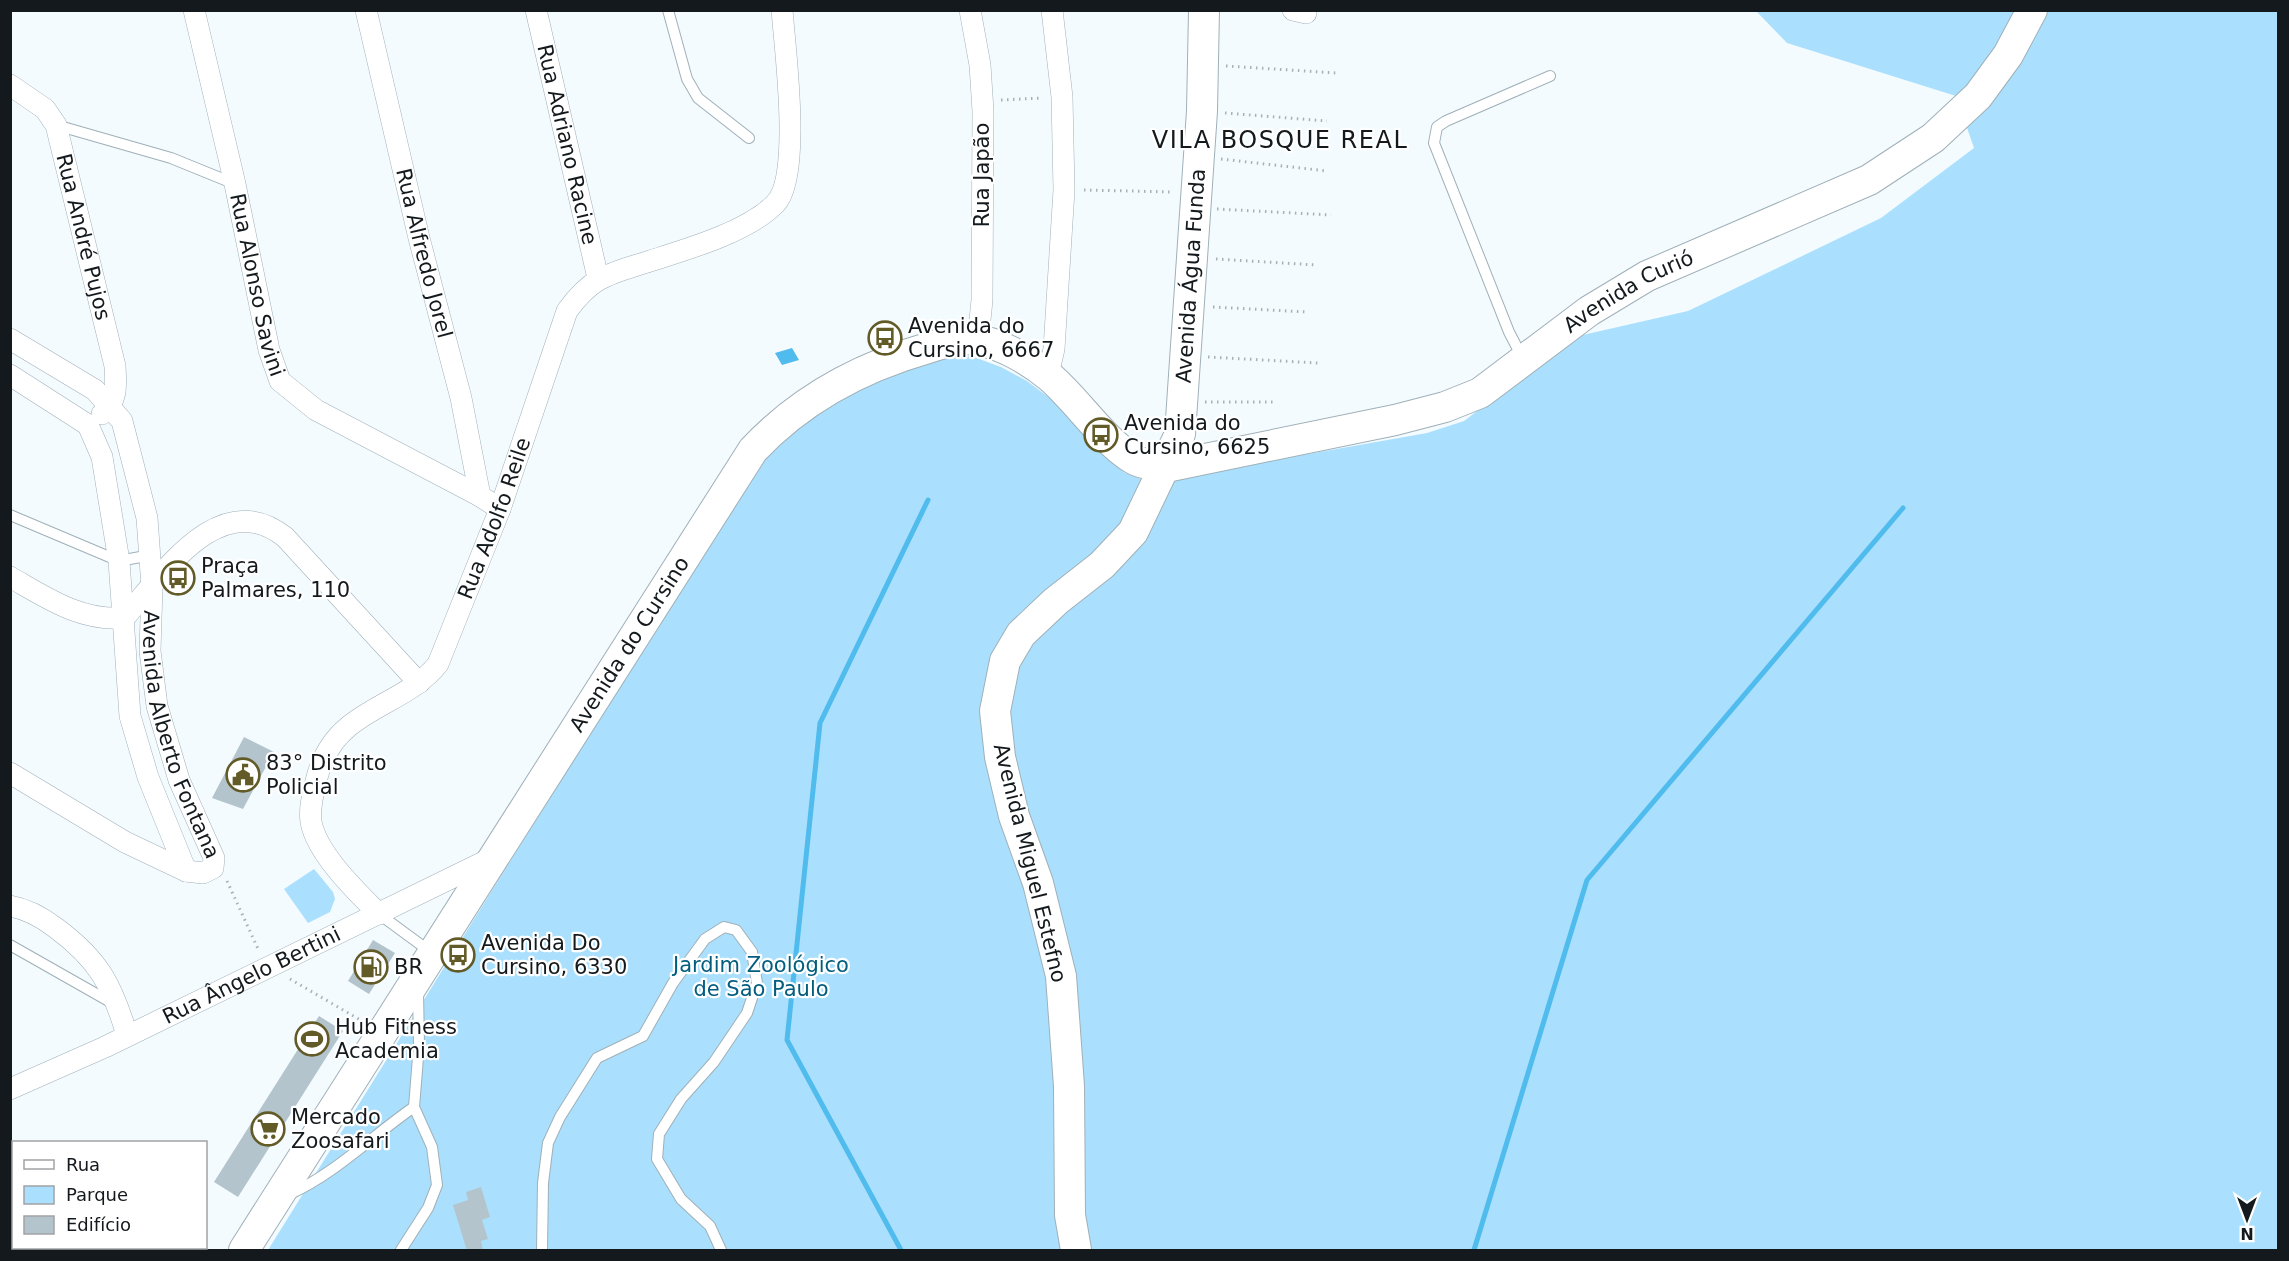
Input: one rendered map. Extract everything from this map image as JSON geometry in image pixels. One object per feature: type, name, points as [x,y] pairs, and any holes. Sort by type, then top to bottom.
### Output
[{"type":"main road","name":"Avenida Água Funda","points":[[1166,467],[1180,434],[1202,111],[1204,10]]},
{"type":"main road","name":"Avenida Curió","points":[[1166,467],[1395,420],[1445,407],[1480,393],[1522,359],[1589,311],[1647,276],[1869,180],[1933,138],[1978,96],[2008,55],[2032,10]]},
{"type":"main road","name":"Avenida do Cursino","points":[[243,1251],[490,859],[753,450],[772,430],[802,405],[839,383],[895,357],[961,339],[978,339],[1005,350],[1048,375],[1073,397],[1124,452],[1138,462],[1166,467]]},
{"type":"main road","name":"Avenida Miguel Estefno","points":[[1076,1251],[1070,1215],[1069,1086],[1061,976],[1038,883],[1014,816],[1000,757],[995,711],[1005,661],[1021,634],[1056,601],[1102,565],[1133,532],[1166,467]]},
{"type":"street","name":"Rua Alonso Savini","points":[[194,10],[236,184],[269,350],[280,381],[316,410],[480,496],[500,509]]},
{"type":"street","name":"Rua Alfredo Jorel","points":[[366,10],[418,238],[461,398],[480,496]]},
{"type":"street","name":"Rua Adriano Racine","points":[[536,10],[598,278]]},
{"type":"street","name":"Rua Adolfo Reile","points":[[379,914],[348,881],[319,841],[311,822],[311,801],[320,762],[347,727],[419,683],[438,663],[500,509],[567,311],[578,296],[598,278],[688,249],[741,226],[776,204],[783,194],[788,178],[789,104],[782,10]]},
{"type":"street","name":"Rua Japão","points":[[970,10],[980,65],[982,101],[982,300],[978,339]]},
{"type":"street","points":[[1048,375],[1054,349],[1064,190],[1062,97],[1052,10]]},
{"type":"street","name":"Rua André Pujos","points":[[10,85],[45,109],[56,125],[115,366],[115,397],[111,407]]},
{"type":"street","name":"Avenida Alberto Fontana","points":[[10,339],[94,390],[122,421],[134,459],[147,518],[152,587],[150,651],[157,706],[179,780],[214,858],[213,868],[203,873],[186,871],[135,739],[130,716],[119,561],[104,467],[88,425]]},
{"type":"street","points":[[10,375],[88,425],[111,407]]},
{"type":"street","points":[[10,577],[57,604],[82,615],[106,619],[124,618],[177,555],[205,533],[240,523],[268,527],[285,537],[419,683]]},
{"type":"street","points":[[10,773],[125,843],[186,871]]},
{"type":"street","name":"Rua Ângelo Bertini","points":[[10,1089],[269,967],[490,859]]},
{"type":"street","points":[[10,906],[22,908],[49,922],[94,960],[119,1008],[127,1035]]},
{"type":"lane","points":[[668,10],[687,79],[699,98],[749,138]]},
{"type":"lane","points":[[1522,359],[1434,143],[1434,136],[1437,128],[1446,121],[1550,76]]},
{"type":"lane","points":[[56,125],[171,159],[236,184]]},
{"type":"lane","points":[[10,515],[119,561],[151,555]]},
{"type":"lane","points":[[379,914],[425,965],[414,1107],[432,1147],[437,1185],[428,1208],[401,1251]]},
{"type":"lane","points":[[542,1251],[543,1183],[547,1153],[560,1117],[597,1058],[643,1036],[673,983],[705,939],[724,927],[736,930],[752,952],[757,983],[747,1013],[714,1062],[681,1100],[659,1134],[657,1159],[681,1199],[710,1226],[721,1251]]},
{"type":"lane","points":[[10,945],[119,1008]]},
{"type":"lane","points":[[275,1201],[317,1182],[375,1134],[414,1107]]},
{"type":"path","points":[[1203,64],[1337,73]]},
{"type":"path","points":[[982,101],[1062,97]]},
{"type":"path","points":[[1202,111],[1327,121]]},
{"type":"path","points":[[1198,157],[1328,171]]},
{"type":"path","points":[[1064,190],[1195,200],[1331,215]]},
{"type":"path","points":[[1191,257],[1316,265]]},
{"type":"path","points":[[1187,305],[1306,312]]},
{"type":"path","points":[[1185,356],[1318,363]]},
{"type":"path","points":[[1182,402],[1273,402]]},
{"type":"path","points":[[213,868],[225,877],[260,954],[269,967],[382,1033]]},
{"type":"green space","name":"Jardim Zoológico de São Paulo","points":[[1756,11],[2278,11],[2278,1250],[268,1250],[762,457],[829,401],[891,373],[952,356],[971,356],[1001,367],[1027,381],[1051,399],[1125,473],[1149,482],[1427,433],[1464,421],[1574,337],[1688,311],[1881,218],[1974,148],[1956,96],[1787,43]]},
{"type":"green space","points":[[314,869],[333,892],[335,899],[330,912],[308,923],[284,889]]},
{"type":"water","points":[[792,348],[799,360],[782,365],[775,353]]},
{"type":"building","name":"83° Distrito Policial","points":[[244,737],[274,752],[243,809],[212,798]]},
{"type":"building","name":"BR","points":[[373,940],[395,953],[369,994],[348,981]]},
{"type":"building","points":[[319,1016],[343,1031],[238,1197],[214,1182]]},
{"type":"building","points":[[481,1187],[490,1217],[482,1220],[488,1239],[481,1241],[483,1251],[467,1251],[453,1205],[468,1200],[466,1192]]},
{"type":"waterway","points":[[901,1250],[787,1040],[820,723],[928,500]]},
{"type":"waterway","points":[[1474,1250],[1587,880],[1903,508]]},
{"type":"place","name":"Avenida do Cursino, 6667","points":[[885,338]]},
{"type":"place","name":"Avenida do Cursino, 6625","points":[[1101,435]]},
{"type":"place","name":"Praça Palmares, 110","points":[[178,578]]},
{"type":"place","name":"83° Distrito Policial","points":[[243,775]]},
{"type":"place","name":"Avenida Do Cursino, 6330","points":[[458,955]]},
{"type":"place","name":"BR","points":[[371,967]]},
{"type":"place","name":"Hub Fitness Academia","points":[[312,1039]]},
{"type":"place","name":"Mercado Zoosafari","points":[[268,1129]]},
{"type":"district","name":"VILA BOSQUE REAL","points":[[1280,140]]}]
